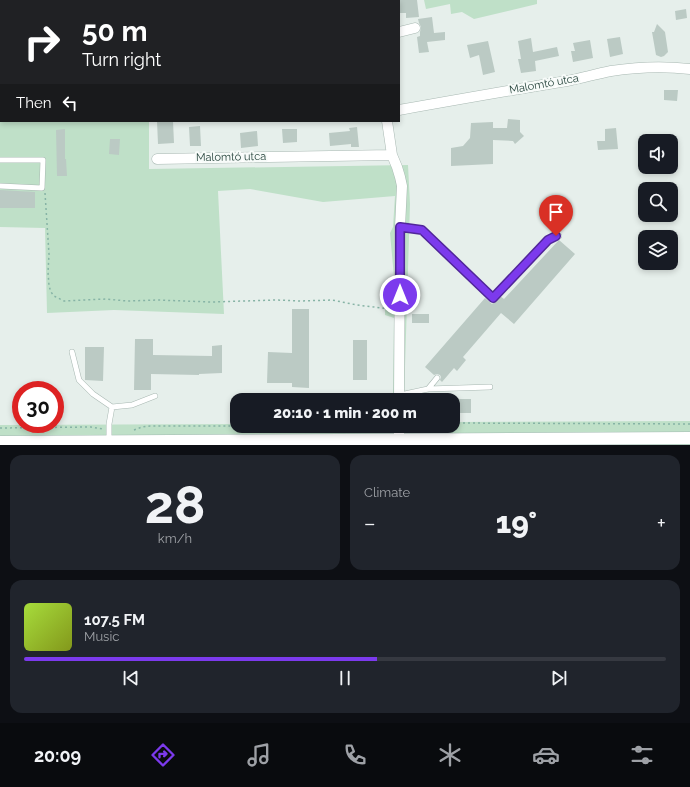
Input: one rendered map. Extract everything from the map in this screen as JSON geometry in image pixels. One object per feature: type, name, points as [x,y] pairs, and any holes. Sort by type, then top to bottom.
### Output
[{"type":"main road","points":[[0,442],[109,439],[690,438]]},
{"type":"street","points":[[400,32],[415,28]]},
{"type":"street","name":"Malomtó utca","points":[[400,110],[473,96],[574,80],[621,70],[653,67],[690,69]]},
{"type":"street","points":[[387,122],[392,155],[398,167],[402,186],[400,227],[400,393]]},
{"type":"street","name":"Malomtó utca","points":[[157,159],[392,155]]},
{"type":"street","points":[[399,433],[399,439]]},
{"type":"lane","points":[[0,160],[43,160],[42,188],[0,186]]},
{"type":"lane","points":[[400,227],[422,230],[493,298],[548,240],[559,236]]},
{"type":"lane","points":[[72,352],[79,380],[93,394],[112,407],[132,405],[155,396]]},
{"type":"lane","points":[[428,389],[437,378]]},
{"type":"lane","points":[[414,393],[428,389],[490,387]]},
{"type":"lane","points":[[109,439],[112,407]]},
{"type":"path","points":[[43,180],[46,198],[49,286],[54,296],[64,301],[106,299],[127,301],[158,300],[211,302],[277,300],[301,302],[332,300],[385,309]]},
{"type":"path","points":[[460,423],[690,424]]},
{"type":"path","points":[[130,431],[150,426],[230,426]]},
{"type":"path","points":[[0,428],[91,427],[109,439]]},
{"type":"green space","points":[[424,0],[537,0],[537,4],[474,19],[462,12],[451,14],[450,4],[426,9]]},
{"type":"green space","points":[[0,122],[149,122],[149,169],[408,165],[410,204],[404,393],[393,393],[394,318],[385,315],[385,305],[396,299],[390,233],[393,227],[395,196],[323,202],[250,189],[218,191],[224,314],[114,310],[47,313],[45,228],[0,227]]},
{"type":"green space","points":[[690,421],[690,445],[0,445],[0,425],[12,425],[12,433],[64,433],[64,425],[230,424],[230,433],[460,433],[460,422]]},
{"type":"building","points":[[400,0],[417,0],[419,17],[406,18],[406,13],[400,13]]},
{"type":"building","points":[[686,9],[687,18],[676,20],[675,11]]},
{"type":"building","points":[[432,17],[434,33],[445,32],[445,40],[427,42],[429,52],[419,53],[417,37],[420,36],[421,27],[418,19]]},
{"type":"building","points":[[657,24],[665,32],[668,52],[661,57],[656,55],[652,32],[654,32]]},
{"type":"building","points":[[620,37],[623,54],[610,57],[607,39]]},
{"type":"building","points":[[531,38],[533,52],[557,47],[559,56],[535,61],[536,71],[521,73],[518,59],[521,59],[518,41]]},
{"type":"building","points":[[590,40],[593,58],[573,62],[571,51],[575,51],[573,43]]},
{"type":"building","points":[[488,41],[495,72],[483,75],[479,55],[470,58],[467,45]]},
{"type":"building","points":[[664,90],[678,90],[677,101],[664,100]]},
{"type":"building","points":[[508,119],[520,120],[520,132],[524,136],[515,144],[513,141],[493,140],[493,164],[451,166],[451,148],[463,146],[470,138],[471,123],[493,122],[493,128],[507,128]]},
{"type":"building","points":[[157,122],[173,122],[174,143],[158,144]]},
{"type":"building","points":[[200,126],[201,146],[190,146],[189,127]]},
{"type":"building","points":[[357,127],[359,147],[351,147],[351,144],[330,146],[329,133],[350,131],[349,128]]},
{"type":"building","points":[[616,128],[618,149],[598,150],[597,141],[605,141],[605,129]]},
{"type":"building","points":[[65,129],[65,159],[67,176],[57,176],[56,130]]},
{"type":"building","points":[[282,129],[297,129],[297,142],[283,143]]},
{"type":"building","points":[[257,131],[258,146],[241,148],[240,133]]},
{"type":"building","points":[[110,139],[120,139],[119,155],[109,154]]},
{"type":"building","points":[[0,190],[35,192],[35,208],[0,208]]},
{"type":"building","points":[[559,240],[575,254],[514,324],[501,313],[463,357],[466,360],[457,371],[454,368],[442,382],[440,380],[440,375],[434,375],[425,367],[485,298],[492,304],[500,296],[504,299]]},
{"type":"building","points":[[292,309],[309,309],[309,388],[292,387],[292,383],[267,383],[268,352],[292,353]]},
{"type":"building","points":[[412,314],[429,314],[429,323],[412,323]]},
{"type":"building","points":[[135,339],[153,339],[153,355],[212,356],[212,346],[222,345],[222,373],[199,375],[151,374],[151,390],[134,390]]},
{"type":"building","points":[[353,340],[367,340],[367,380],[353,380]]},
{"type":"building","points":[[85,347],[104,347],[103,381],[85,380]]},
{"type":"building","points":[[460,399],[471,399],[471,413],[460,413]]},
{"type":"route","points":[[400,295],[400,227],[422,230],[493,298],[548,240],[556,236]]}]
